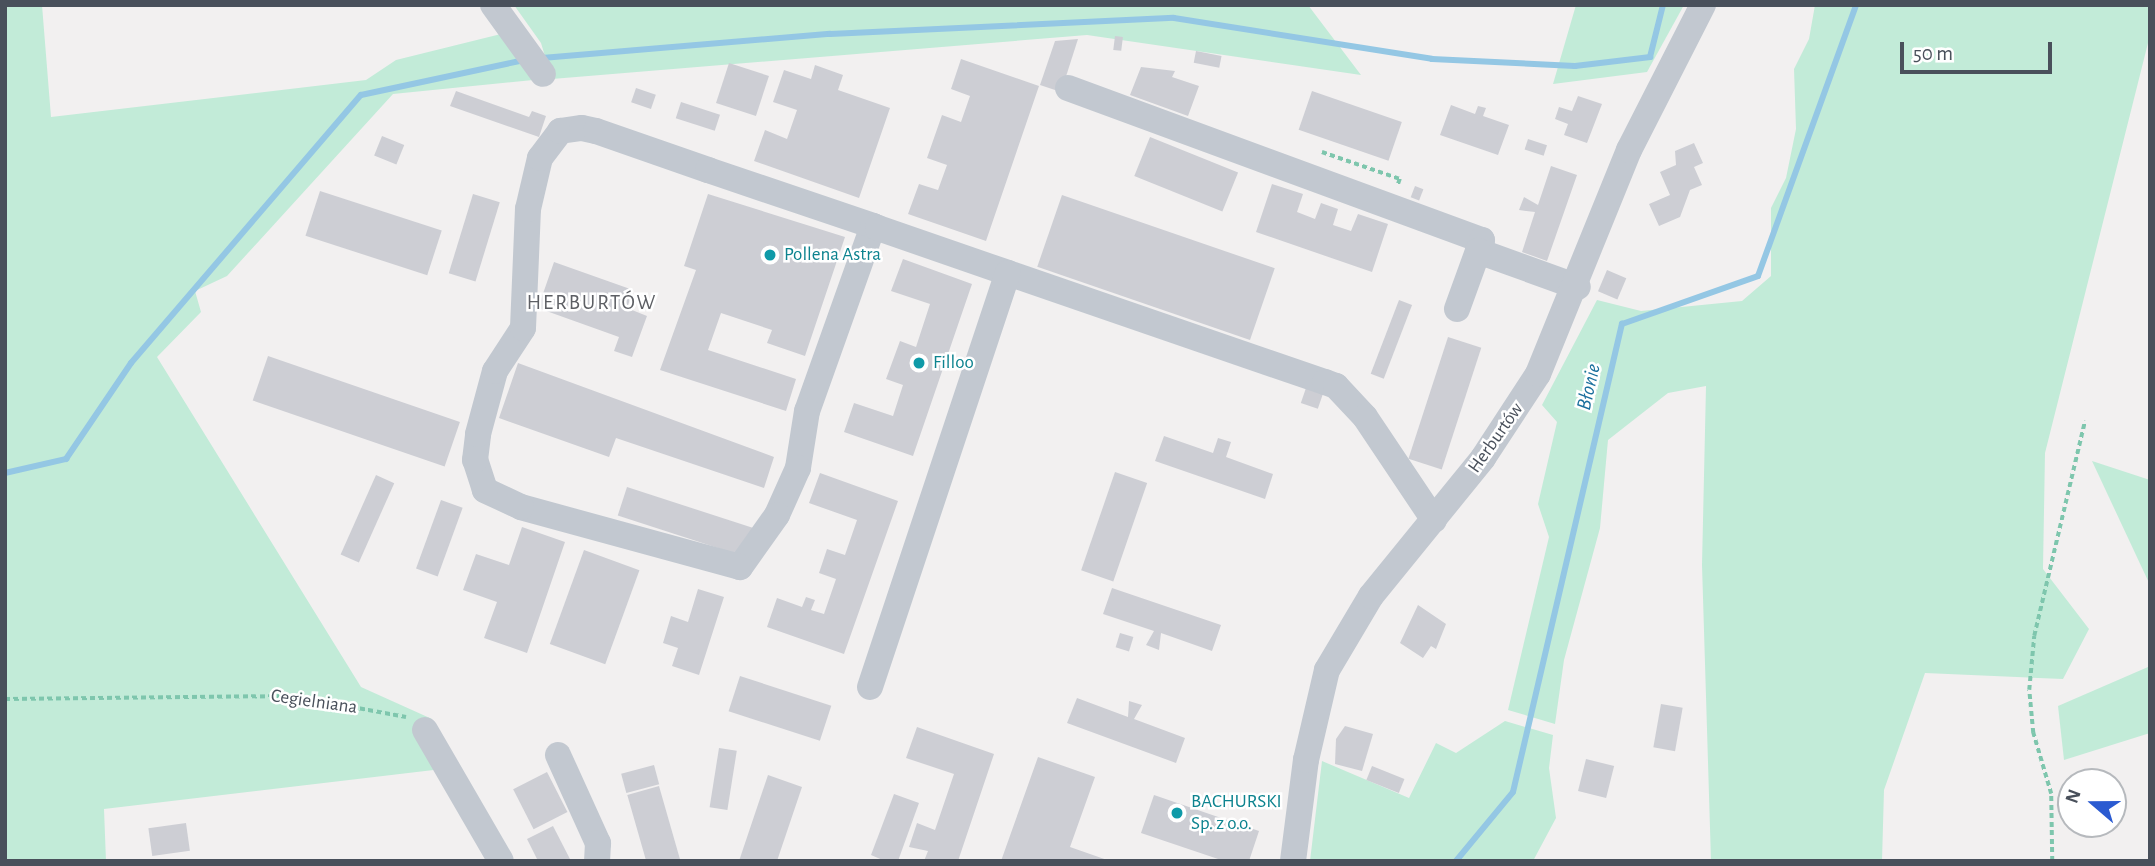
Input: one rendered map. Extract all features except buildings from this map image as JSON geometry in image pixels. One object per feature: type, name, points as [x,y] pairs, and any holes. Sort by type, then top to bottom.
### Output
[{"type":"street","points":[[493,5],[543,74]]},
{"type":"street","name":"Herburtów","points":[[1293,861],[1306,760],[1327,670],[1371,596],[1434,520],[1525,397],[1578,287],[1629,149],[1703,5]]},
{"type":"street","points":[[1068,88],[1482,240],[1457,309]]},
{"type":"street","points":[[873,226],[807,411],[798,468],[777,515],[740,567],[521,507],[485,491],[475,460],[478,434],[495,372],[523,328],[528,209],[540,158],[560,131],[596,131],[873,226],[1007,272],[1336,386],[1365,417],[1434,520]]},
{"type":"street","points":[[1478,251],[1578,287]]},
{"type":"street","points":[[870,687],[1007,272]]},
{"type":"street","points":[[425,730],[501,861]]},
{"type":"street","points":[[558,755],[598,843],[597,861]]},
{"type":"path","points":[[2052,861],[2051,793],[2029,690],[2034,636],[2085,421]]},
{"type":"path","name":"Cegielniana","points":[[5,699],[293,696],[406,717],[425,730]]},
{"type":"green space","points":[[5,5],[42,5],[51,117],[366,80],[396,60],[505,33],[533,80],[393,94],[227,276],[195,291],[201,312],[157,357],[361,687],[432,719],[442,769],[104,809],[106,861],[5,861]]},
{"type":"green space","points":[[514,5],[1308,5],[1361,75],[1087,35],[552,79],[541,43]]},
{"type":"green space","points":[[1576,5],[1684,5],[1647,72],[1553,84]]},
{"type":"green space","points":[[1815,5],[2150,5],[2150,35],[2045,453],[2043,569],[2089,629],[2063,679],[1925,673],[1884,790],[1882,861],[1711,861],[1702,565],[1706,386],[1668,393],[1608,440],[1600,528],[1564,660],[1555,724],[1508,710],[1549,537],[1538,504],[1557,422],[1542,405],[1597,300],[1641,311],[1742,301],[1771,276],[1771,208],[1786,178],[1796,129],[1794,69],[1809,39]]},
{"type":"green space","points":[[2092,461],[2150,480],[2150,585]]},
{"type":"green space","points":[[2148,667],[2150,733],[2064,760],[2058,706]]},
{"type":"green space","points":[[1505,721],[1553,735],[1549,768],[1556,818],[1533,861],[1310,861],[1322,761],[1409,798],[1436,743],[1456,753]]},
{"type":"waterway","points":[[542,58],[830,34],[1174,18],[1432,59],[1575,66],[1650,57],[1663,5]]},
{"type":"waterway","name":"Błonie","points":[[1456,861],[1513,792],[1622,324],[1758,276],[1856,5]]},
{"type":"waterway","points":[[5,473],[66,459],[131,363],[361,95],[524,60]]},
{"type":"place","name":"Pollena Astra","points":[[770,255]]},
{"type":"place","name":"Filloo","points":[[919,363]]},
{"type":"place","name":"BACHURSKI Sp. z o.o.","points":[[1177,813]]},
{"type":"district","name":"HERBURTÓW","points":[[592,303]]}]
